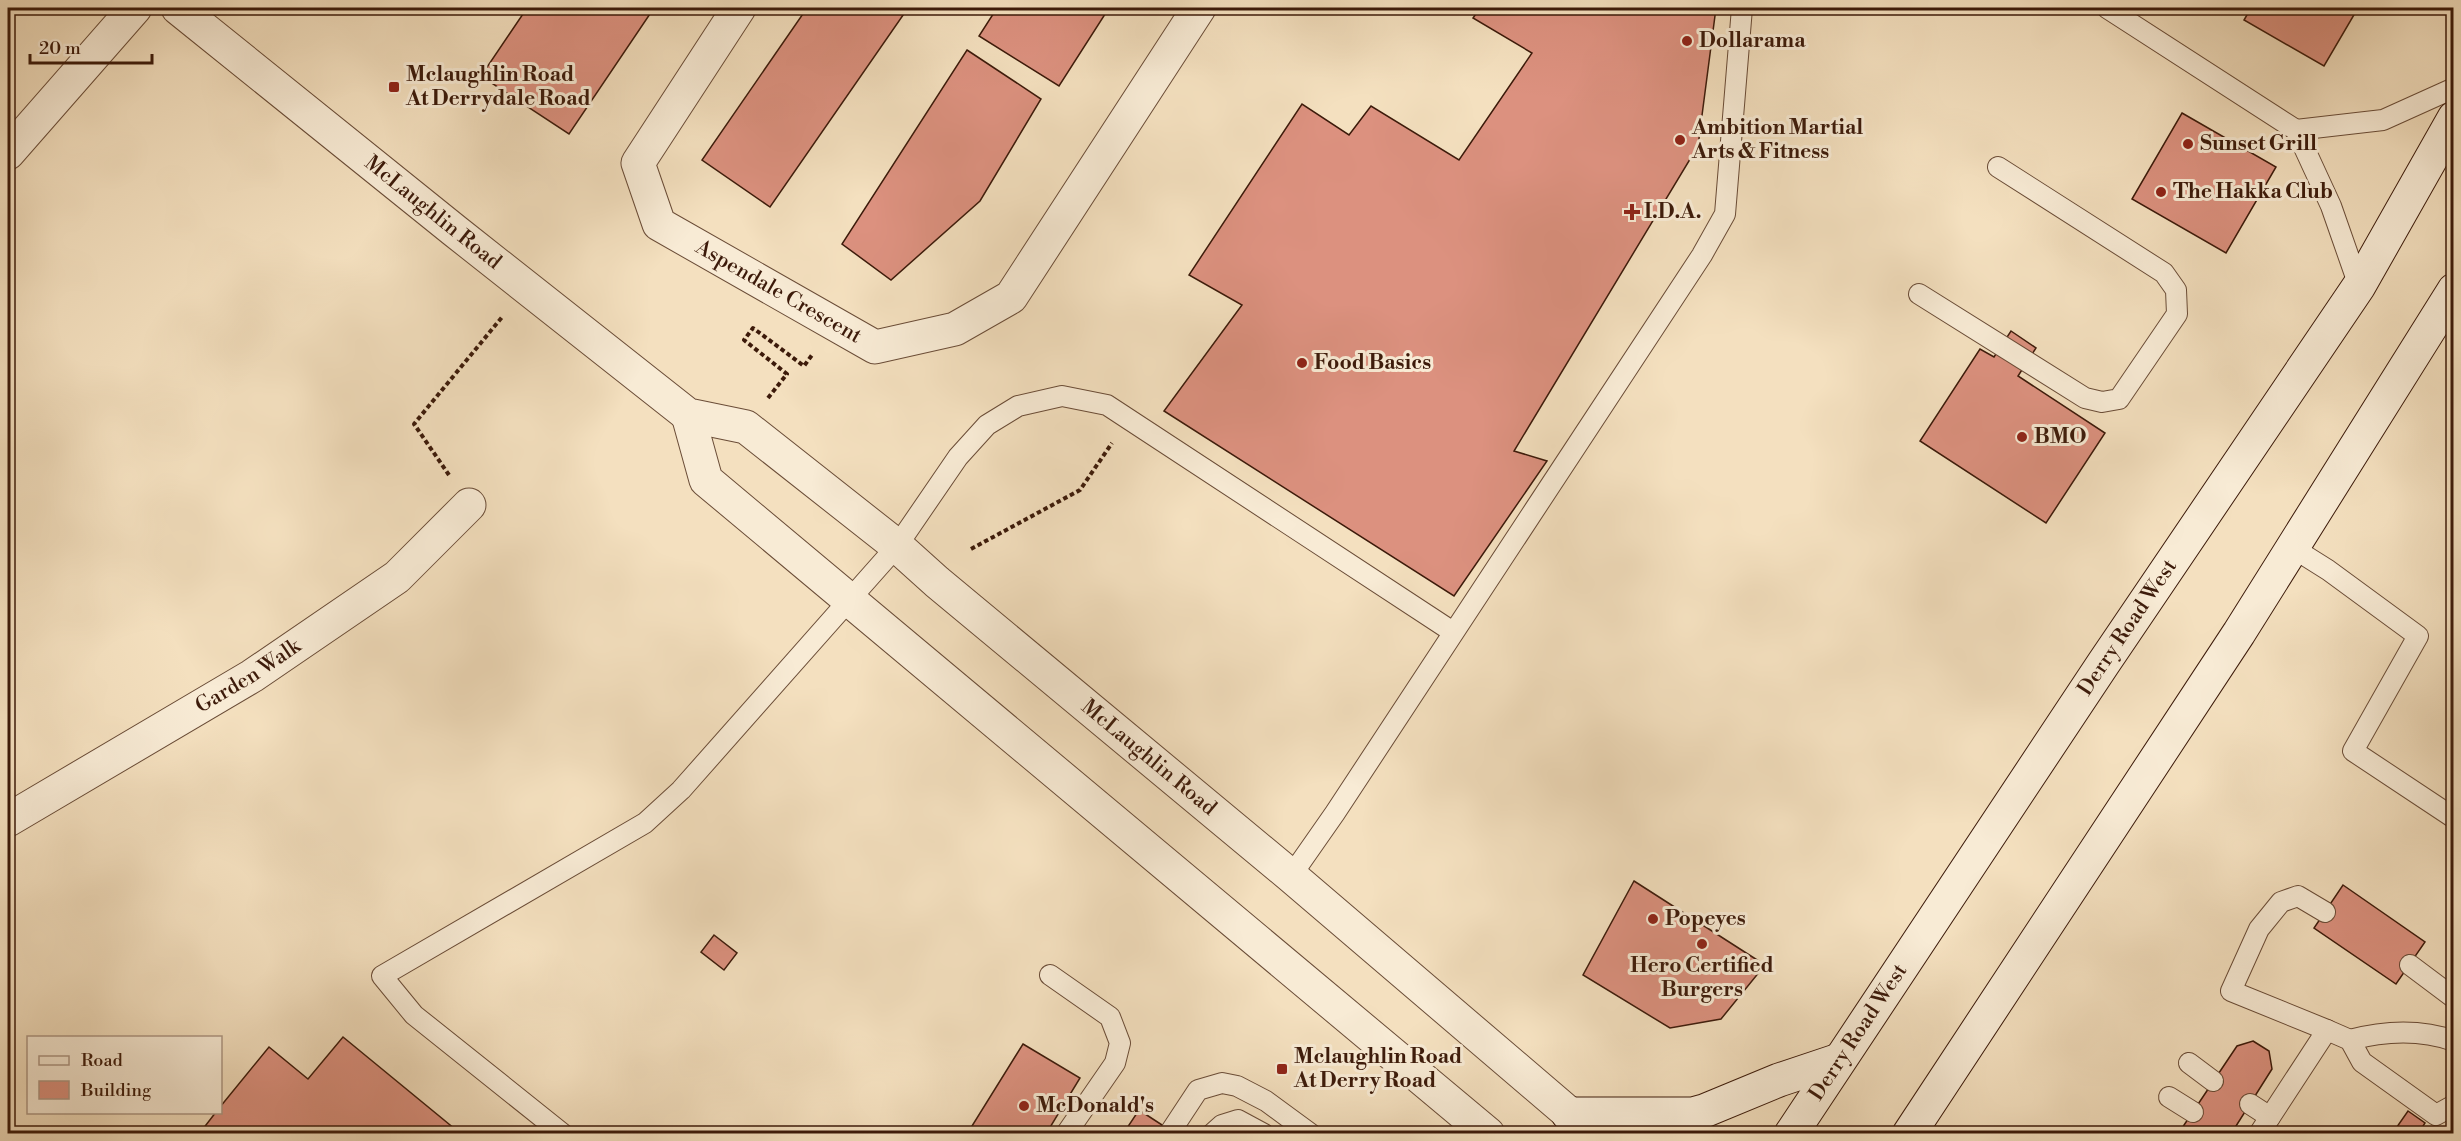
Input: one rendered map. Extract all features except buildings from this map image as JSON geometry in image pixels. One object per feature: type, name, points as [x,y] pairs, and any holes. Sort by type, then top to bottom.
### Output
[{"type":"street","points":[[8,153],[135,8]]},
{"type":"street","name":"McLaughlin Road","points":[[178,8],[688,415],[746,427],[897,546],[937,582],[1291,876],[1580,1124]]},
{"type":"street","name":"Aspendale Crescent","points":[[739,8],[638,163],[659,224],[874,347],[955,329],[1011,297],[1199,8]]},
{"type":"street","name":"Derry Road West","points":[[1791,1134],[2103,664],[2358,286],[2454,118]]},
{"type":"street","points":[[1909,1134],[2206,683],[2454,290]]},
{"type":"street","points":[[688,415],[706,480],[1488,1134]]},
{"type":"street","name":"Garden Walk","points":[[8,820],[252,676],[397,577],[469,505]]},
{"type":"street","points":[[1580,1124],[1704,1112],[1779,1080],[1839,1060]]},
{"type":"lane","points":[[1291,876],[1335,813],[1702,255],[1725,214],[1742,8]]},
{"type":"lane","points":[[2107,8],[2296,130],[2331,206],[2358,286]]},
{"type":"lane","points":[[2296,130],[2383,120],[2454,88]]},
{"type":"lane","points":[[1919,294],[2085,398],[2102,402],[2119,399],[2177,314],[2176,290],[2164,273],[1998,166]]},
{"type":"lane","points":[[563,1134],[414,1015],[382,976],[645,823],[681,790],[897,546],[958,457],[987,425],[1018,406],[1062,396],[1107,405],[1453,632]]},
{"type":"lane","points":[[2293,548],[2328,570],[2418,636],[2354,751],[2454,818]]},
{"type":"lane","points":[[2325,912],[2298,896],[2281,902],[2259,929],[2231,991],[2350,1040],[2376,1034],[2402,1033],[2438,1036],[2454,1041]]},
{"type":"lane","points":[[2410,964],[2454,998]]},
{"type":"lane","points":[[1050,975],[1110,1017],[1120,1043],[1115,1063],[1066,1134]]},
{"type":"lane","points":[[2250,1104],[2265,1125],[2327,1030]]},
{"type":"lane","points":[[2350,1040],[2362,1062],[2436,1115],[2454,1105]]},
{"type":"lane","points":[[2189,1063],[2213,1081]]},
{"type":"lane","points":[[1169,1134],[1198,1090],[1222,1083],[1237,1086],[1266,1101],[1311,1134]]},
{"type":"lane","points":[[2169,1097],[2193,1112]]},
{"type":"lane","points":[[1212,1134],[1222,1125],[1238,1120],[1264,1134]]},
{"type":"path","points":[[469,505],[414,424],[526,287]]},
{"type":"path","points":[[746,427],[788,374],[744,340],[753,328],[804,366],[834,324]]},
{"type":"path","points":[[971,549],[1080,490],[1113,442]]},
{"type":"place","name":"Dollarama","points":[[1687,41]]},
{"type":"place","name":"Mclaughlin Road At Derrydale Road","points":[[394,87]]},
{"type":"place","name":"Ambition Martial Arts & Fitness","points":[[1680,140]]},
{"type":"place","name":"Sunset Grill","points":[[2188,144]]},
{"type":"place","name":"The Hakka Club","points":[[2161,192]]},
{"type":"place","name":"I.D.A.","points":[[1632,212]]},
{"type":"place","name":"Food Basics","points":[[1302,363]]},
{"type":"place","name":"BMO","points":[[2022,437]]},
{"type":"place","name":"Popeyes","points":[[1653,919]]},
{"type":"place","name":"Hero Certified Burgers","points":[[1702,944]]},
{"type":"place","name":"Mclaughlin Road At Derry Road","points":[[1282,1069]]},
{"type":"place","name":"McDonald's","points":[[1024,1106]]}]
